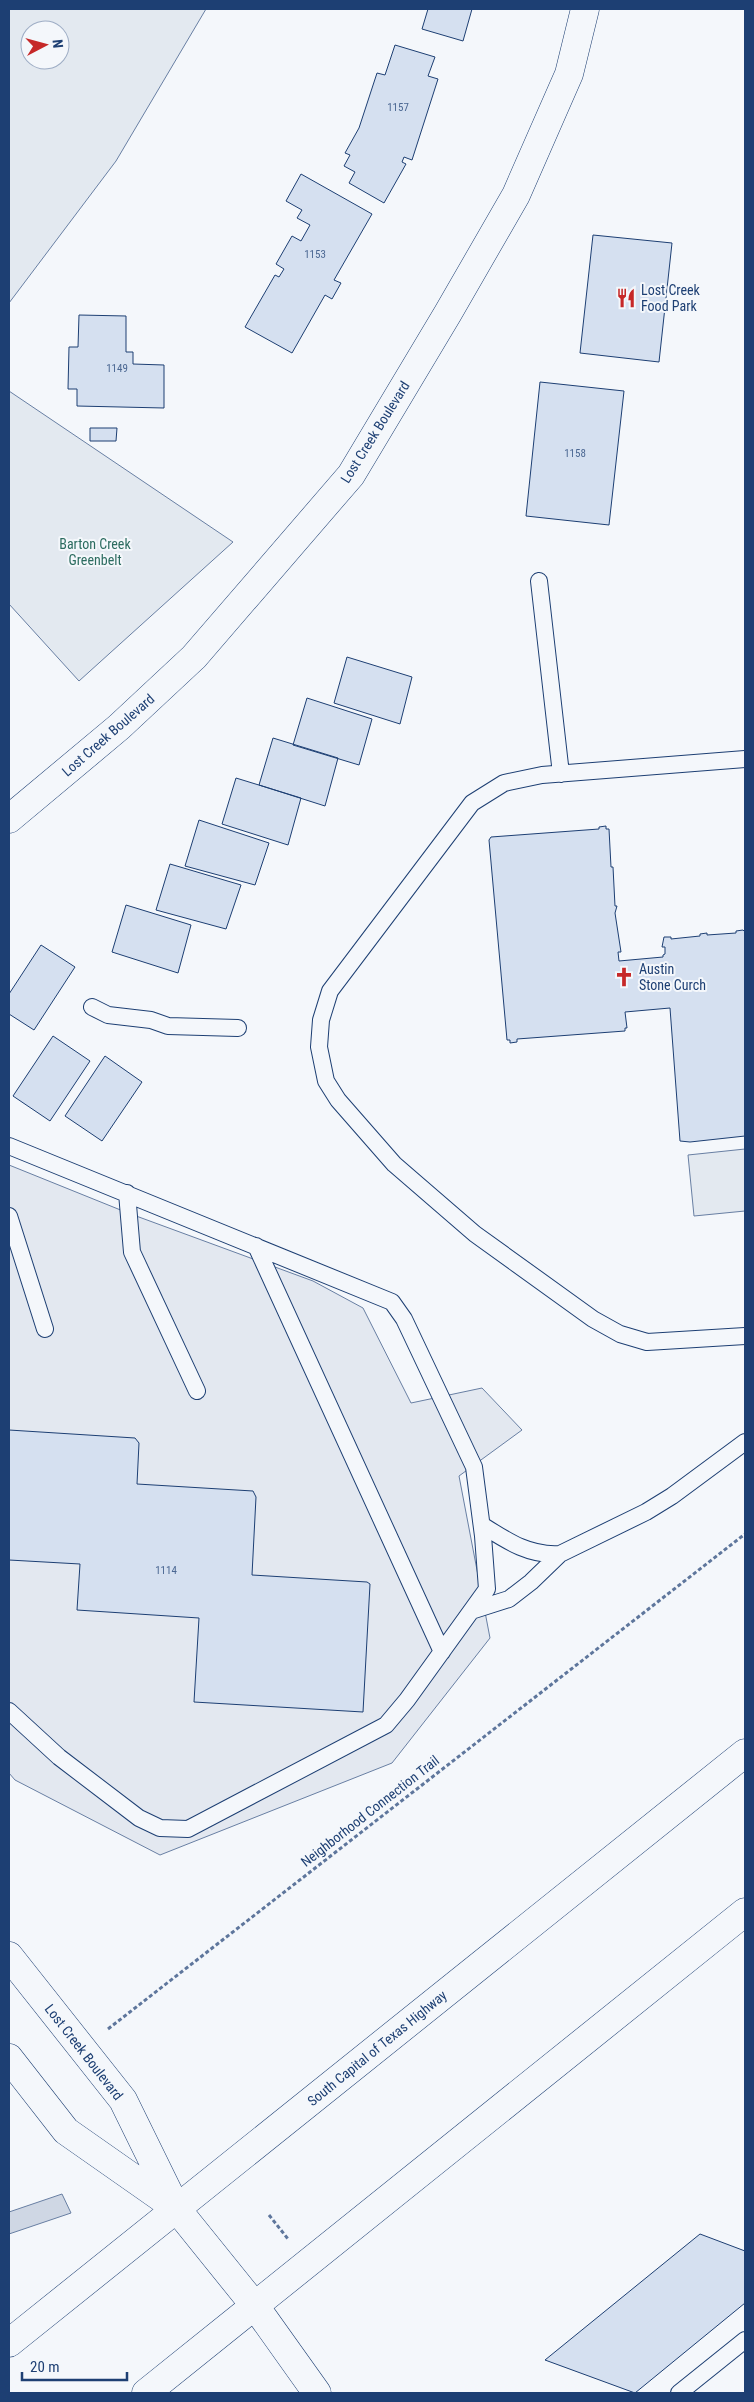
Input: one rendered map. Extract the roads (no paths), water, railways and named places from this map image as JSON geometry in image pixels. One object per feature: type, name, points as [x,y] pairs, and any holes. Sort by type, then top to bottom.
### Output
[{"type":"main road","name":"Lost Creek Boulevard","points":[[9,819],[119,728],[194,657],[351,475],[516,195],[569,74],[585,9]]},
{"type":"main road","name":"South Capital of Texas Highway","points":[[9,2343],[745,1753]]},
{"type":"main road","points":[[146,2393],[745,1912]]},
{"type":"main road","name":"Lost Creek Boulevard","points":[[9,1956],[123,2100],[176,2208],[255,2306],[318,2393]]},
{"type":"main road","name":"Lost Creek Boulevard","points":[[9,2058],[66,2131],[176,2208]]},
{"type":"lane","points":[[539,580],[561,774]]},
{"type":"lane","points":[[745,759],[542,775],[504,783],[472,803],[330,991],[321,1020],[319,1047],[326,1081],[338,1100],[394,1164],[475,1234],[593,1319],[620,1334],[647,1342],[745,1336]]},
{"type":"lane","points":[[92,1007],[108,1015],[151,1020],[168,1026],[238,1028]]},
{"type":"lane","points":[[9,1146],[392,1302],[404,1319],[474,1468],[482,1525],[487,1589],[442,1652],[386,1724],[188,1829],[160,1828],[139,1818],[59,1757],[9,1711]]},
{"type":"lane","points":[[127,1193],[132,1252],[197,1391]]},
{"type":"lane","points":[[9,1216],[45,1329]]},
{"type":"lane","points":[[256,1246],[442,1652]]},
{"type":"lane","points":[[471,1611],[509,1599],[531,1582],[560,1554],[614,1529],[672,1496],[745,1442]]},
{"type":"lane","points":[[482,1525],[524,1550],[560,1554]]},
{"type":"lane","points":[[679,2393],[745,2340]]},
{"type":"place","name":"Lost Creek Food Park","points":[[626,298]]},
{"type":"place","name":"Austin Stone Curch","points":[[624,977]]},
{"type":"park label","name":"Barton Creek Greenbelt","points":[[95,552]]}]
